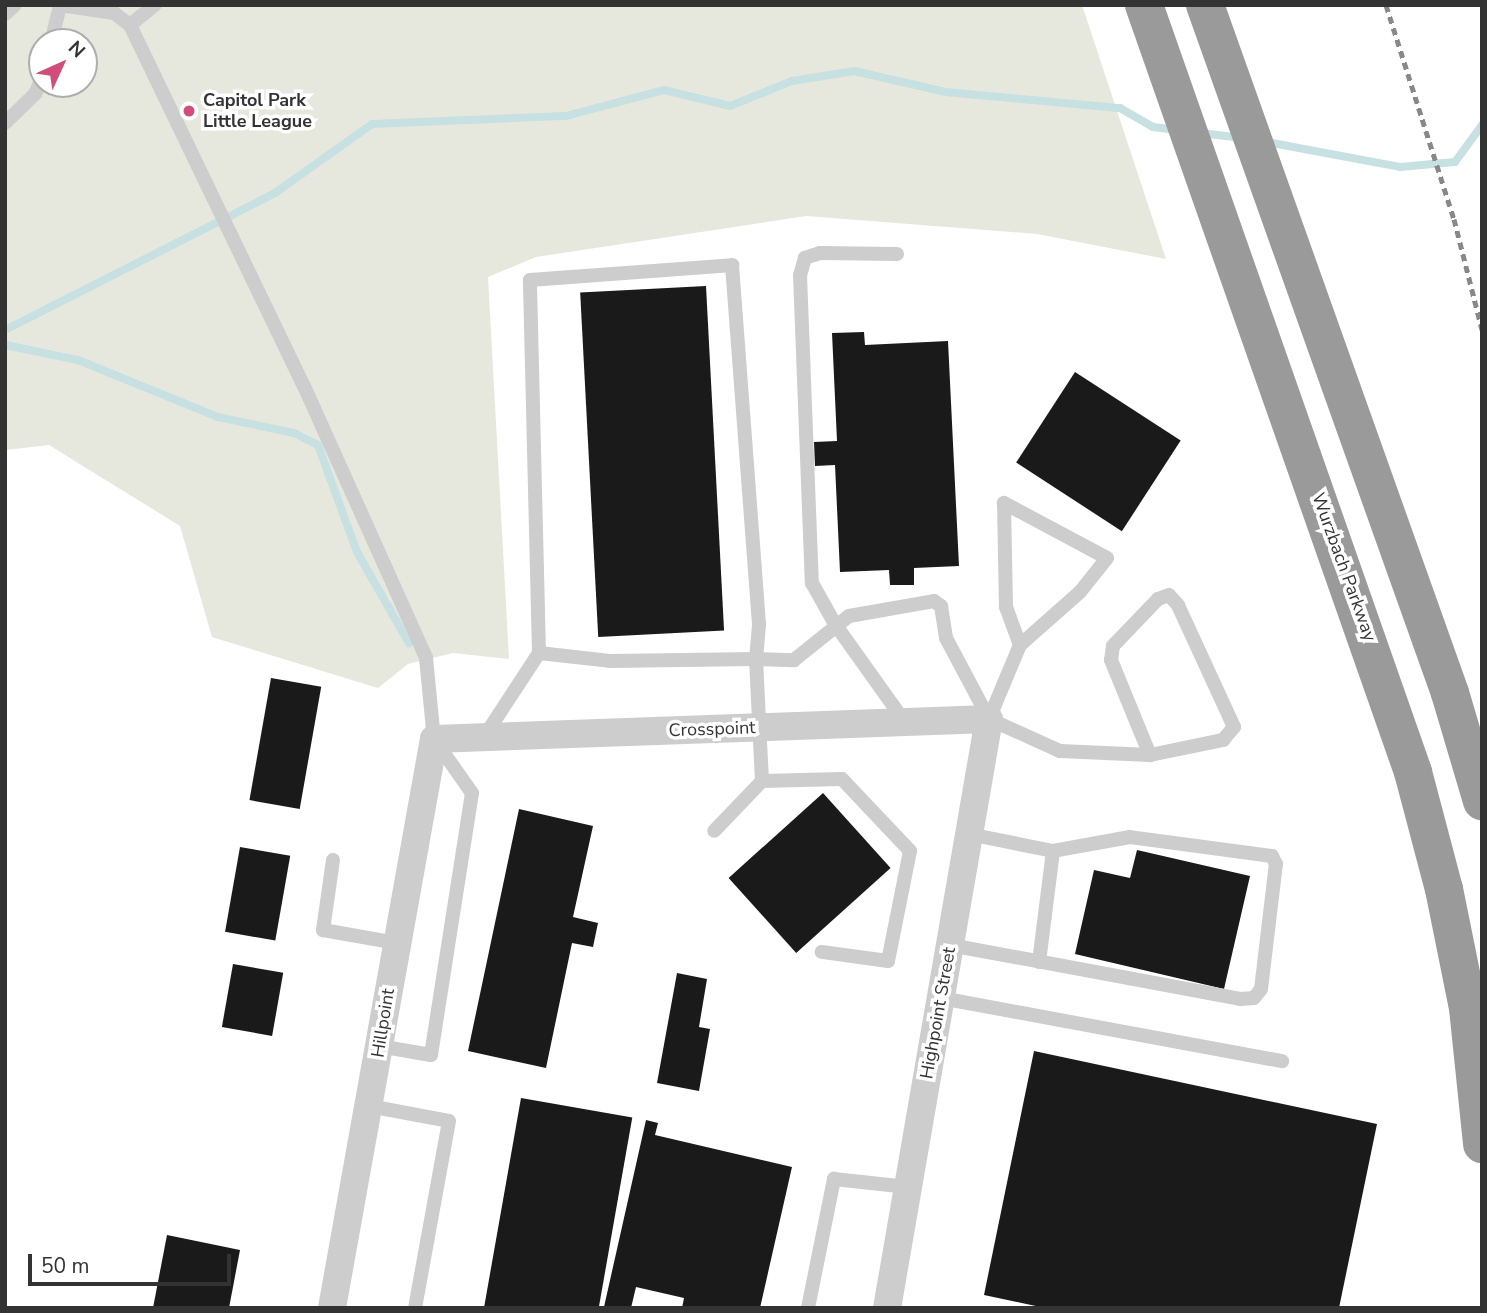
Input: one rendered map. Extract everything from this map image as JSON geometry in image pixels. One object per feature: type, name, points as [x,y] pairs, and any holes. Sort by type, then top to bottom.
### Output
[{"type":"highway","points":[[1206,9],[1450,694],[1482,801]]},
{"type":"highway","name":"Wurzbach Parkway","points":[[1146,12],[1379,664],[1413,772],[1444,889],[1468,1009],[1482,1144]]},
{"type":"street","name":"Crosspoint","points":[[434,739],[989,719]]},
{"type":"street","name":"Highpoint Street","points":[[887,1308],[989,719]]},
{"type":"street","name":"Hillpoint","points":[[332,1308],[434,739]]},
{"type":"lane","points":[[5,14],[15,5]]},
{"type":"lane","points":[[54,28],[60,5],[114,13],[130,25],[153,78],[304,386],[426,658],[434,739],[472,793],[431,1055],[379,1046]]},
{"type":"lane","points":[[130,25],[155,5]]},
{"type":"lane","points":[[5,123],[31,98]]},
{"type":"lane","points":[[897,254],[820,253],[805,258],[800,275],[813,583],[835,624],[905,722]]},
{"type":"lane","points":[[484,737],[539,653],[530,280],[733,265],[759,625],[756,659],[762,727],[762,781],[714,831]]},
{"type":"lane","points":[[989,719],[1020,645],[1080,592],[1107,558],[1004,503],[1006,607],[1020,645]]},
{"type":"lane","points":[[539,653],[610,661],[794,660],[835,624],[849,616],[934,601],[941,606],[946,638],[989,719],[1060,751],[1150,755],[1223,740],[1234,727],[1178,605],[1169,595],[1158,599],[1114,646],[1111,660],[1150,755]]},
{"type":"lane","points":[[762,781],[842,779],[910,851],[888,961],[822,952]]},
{"type":"lane","points":[[950,945],[1254,999],[1261,989],[1276,864],[1272,856],[1130,838],[1053,851],[969,834]]},
{"type":"lane","points":[[1039,962],[1053,851]]},
{"type":"lane","points":[[333,860],[323,930],[396,943]]},
{"type":"lane","points":[[941,998],[1282,1061]]},
{"type":"lane","points":[[369,1106],[449,1121],[415,1308]]},
{"type":"lane","points":[[808,1308],[834,1179],[908,1188]]},
{"type":"shaded area","points":[[5,5],[1082,5],[1166,259],[1037,234],[806,216],[536,257],[488,277],[509,659],[453,653],[408,664],[378,688],[212,637],[180,526],[49,445],[5,450]]},
{"type":"building","points":[[706,286],[724,631],[598,637],[580,293]]},
{"type":"building","points":[[864,332],[865,345],[948,341],[959,566],[914,568],[914,585],[890,585],[889,570],[840,572],[835,465],[815,466],[814,442],[837,441],[832,333]]},
{"type":"building","points":[[1075,372],[1181,441],[1122,531],[1016,463]]},
{"type":"building","points":[[271,678],[321,687],[300,809],[249,800]]},
{"type":"building","points":[[823,793],[891,868],[796,953],[729,878]]},
{"type":"building","points":[[519,809],[593,826],[573,917],[598,923],[593,947],[572,943],[546,1068],[468,1051]]},
{"type":"building","points":[[240,847],[290,856],[275,941],[225,932]]},
{"type":"building","points":[[1137,850],[1250,876],[1224,989],[1075,954],[1094,870],[1130,878]]},
{"type":"building","points":[[233,964],[283,973],[272,1036],[222,1027]]},
{"type":"building","points":[[677,973],[707,979],[699,1027],[710,1029],[699,1091],[657,1083]]},
{"type":"building","points":[[1034,1051],[1377,1124],[1339,1308],[1045,1308],[984,1295]]},
{"type":"building","points":[[521,1098],[632,1118],[599,1308],[484,1308]]},
{"type":"building","points":[[646,1120],[658,1123],[655,1135],[792,1167],[760,1308],[682,1308],[684,1298],[636,1287],[631,1308],[604,1307]]},
{"type":"building","points":[[167,1235],[240,1250],[229,1308],[153,1308]]},
{"type":"waterway","points":[[5,330],[275,193],[372,124],[566,116],[664,90],[730,106],[792,81],[854,71],[946,92],[1120,108],[1153,127],[1178,130]]},
{"type":"waterway","points":[[1267,142],[1400,167],[1455,162],[1482,125]]},
{"type":"waterway","points":[[1201,133],[1240,138]]},
{"type":"waterway","points":[[5,345],[78,360],[218,417],[294,433],[318,445],[357,552],[409,643]]},
{"type":"railway","points":[[1386,5],[1454,219],[1482,330]]},
{"type":"place","name":"Capitol Park Little League","points":[[189,111]]}]
